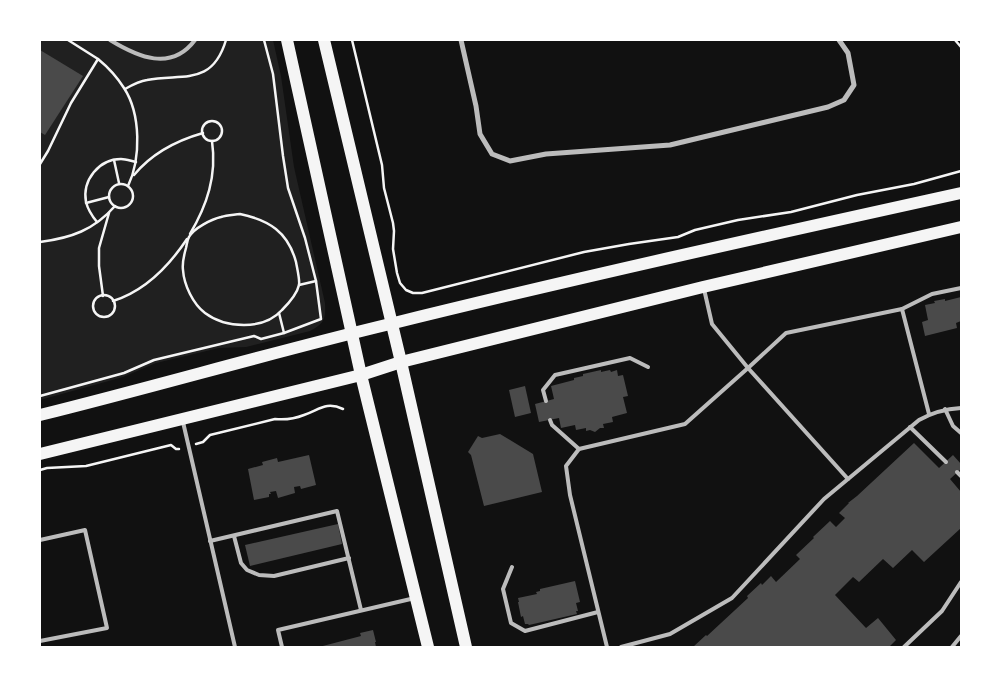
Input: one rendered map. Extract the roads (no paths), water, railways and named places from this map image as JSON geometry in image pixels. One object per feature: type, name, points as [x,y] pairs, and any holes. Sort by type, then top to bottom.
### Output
[{"type":"main road","points":[[287,40],[361,375],[428,647]]},
{"type":"main road","points":[[324,40],[401,362],[466,647]]},
{"type":"main road","points":[[40,415],[391,323],[717,247],[961,193]]},
{"type":"main road","points":[[40,454],[361,375],[401,362],[704,287],[961,227]]},
{"type":"street","points":[[461,40],[476,106],[480,134],[492,154],[510,161],[546,154],[670,145],[828,107],[844,100],[854,85],[848,53],[839,40]]},
{"type":"lane","points":[[110,40],[128,51],[154,59],[168,58],[183,53],[195,40]]},
{"type":"lane","points":[[704,287],[712,324],[748,368],[848,479]]},
{"type":"lane","points":[[607,647],[570,495],[566,466],[578,449],[685,424],[786,333],[902,309],[932,294],[961,288]]},
{"type":"lane","points":[[902,309],[929,414]]},
{"type":"lane","points":[[546,401],[544,390],[555,375],[630,358],[648,367]]},
{"type":"lane","points":[[621,647],[670,634],[732,598],[824,499],[910,427],[929,414],[946,409],[961,408]]},
{"type":"lane","points":[[946,409],[953,426],[961,433]]},
{"type":"lane","points":[[182,419],[235,647]]},
{"type":"lane","points":[[550,420],[552,425],[578,449]]},
{"type":"lane","points":[[910,427],[946,462]]},
{"type":"lane","points":[[957,472],[961,476]]},
{"type":"lane","points":[[210,541],[337,511],[361,610]]},
{"type":"lane","points":[[40,540],[86,530],[107,628],[40,641]]},
{"type":"lane","points":[[234,536],[241,562],[247,570],[258,575],[274,576],[349,558]]},
{"type":"lane","points":[[512,567],[503,589],[512,622],[525,630],[598,612]]},
{"type":"lane","points":[[904,647],[942,611],[961,582]]},
{"type":"lane","points":[[282,647],[278,630],[416,598]]},
{"type":"lane","points":[[952,647],[961,636]]}]
